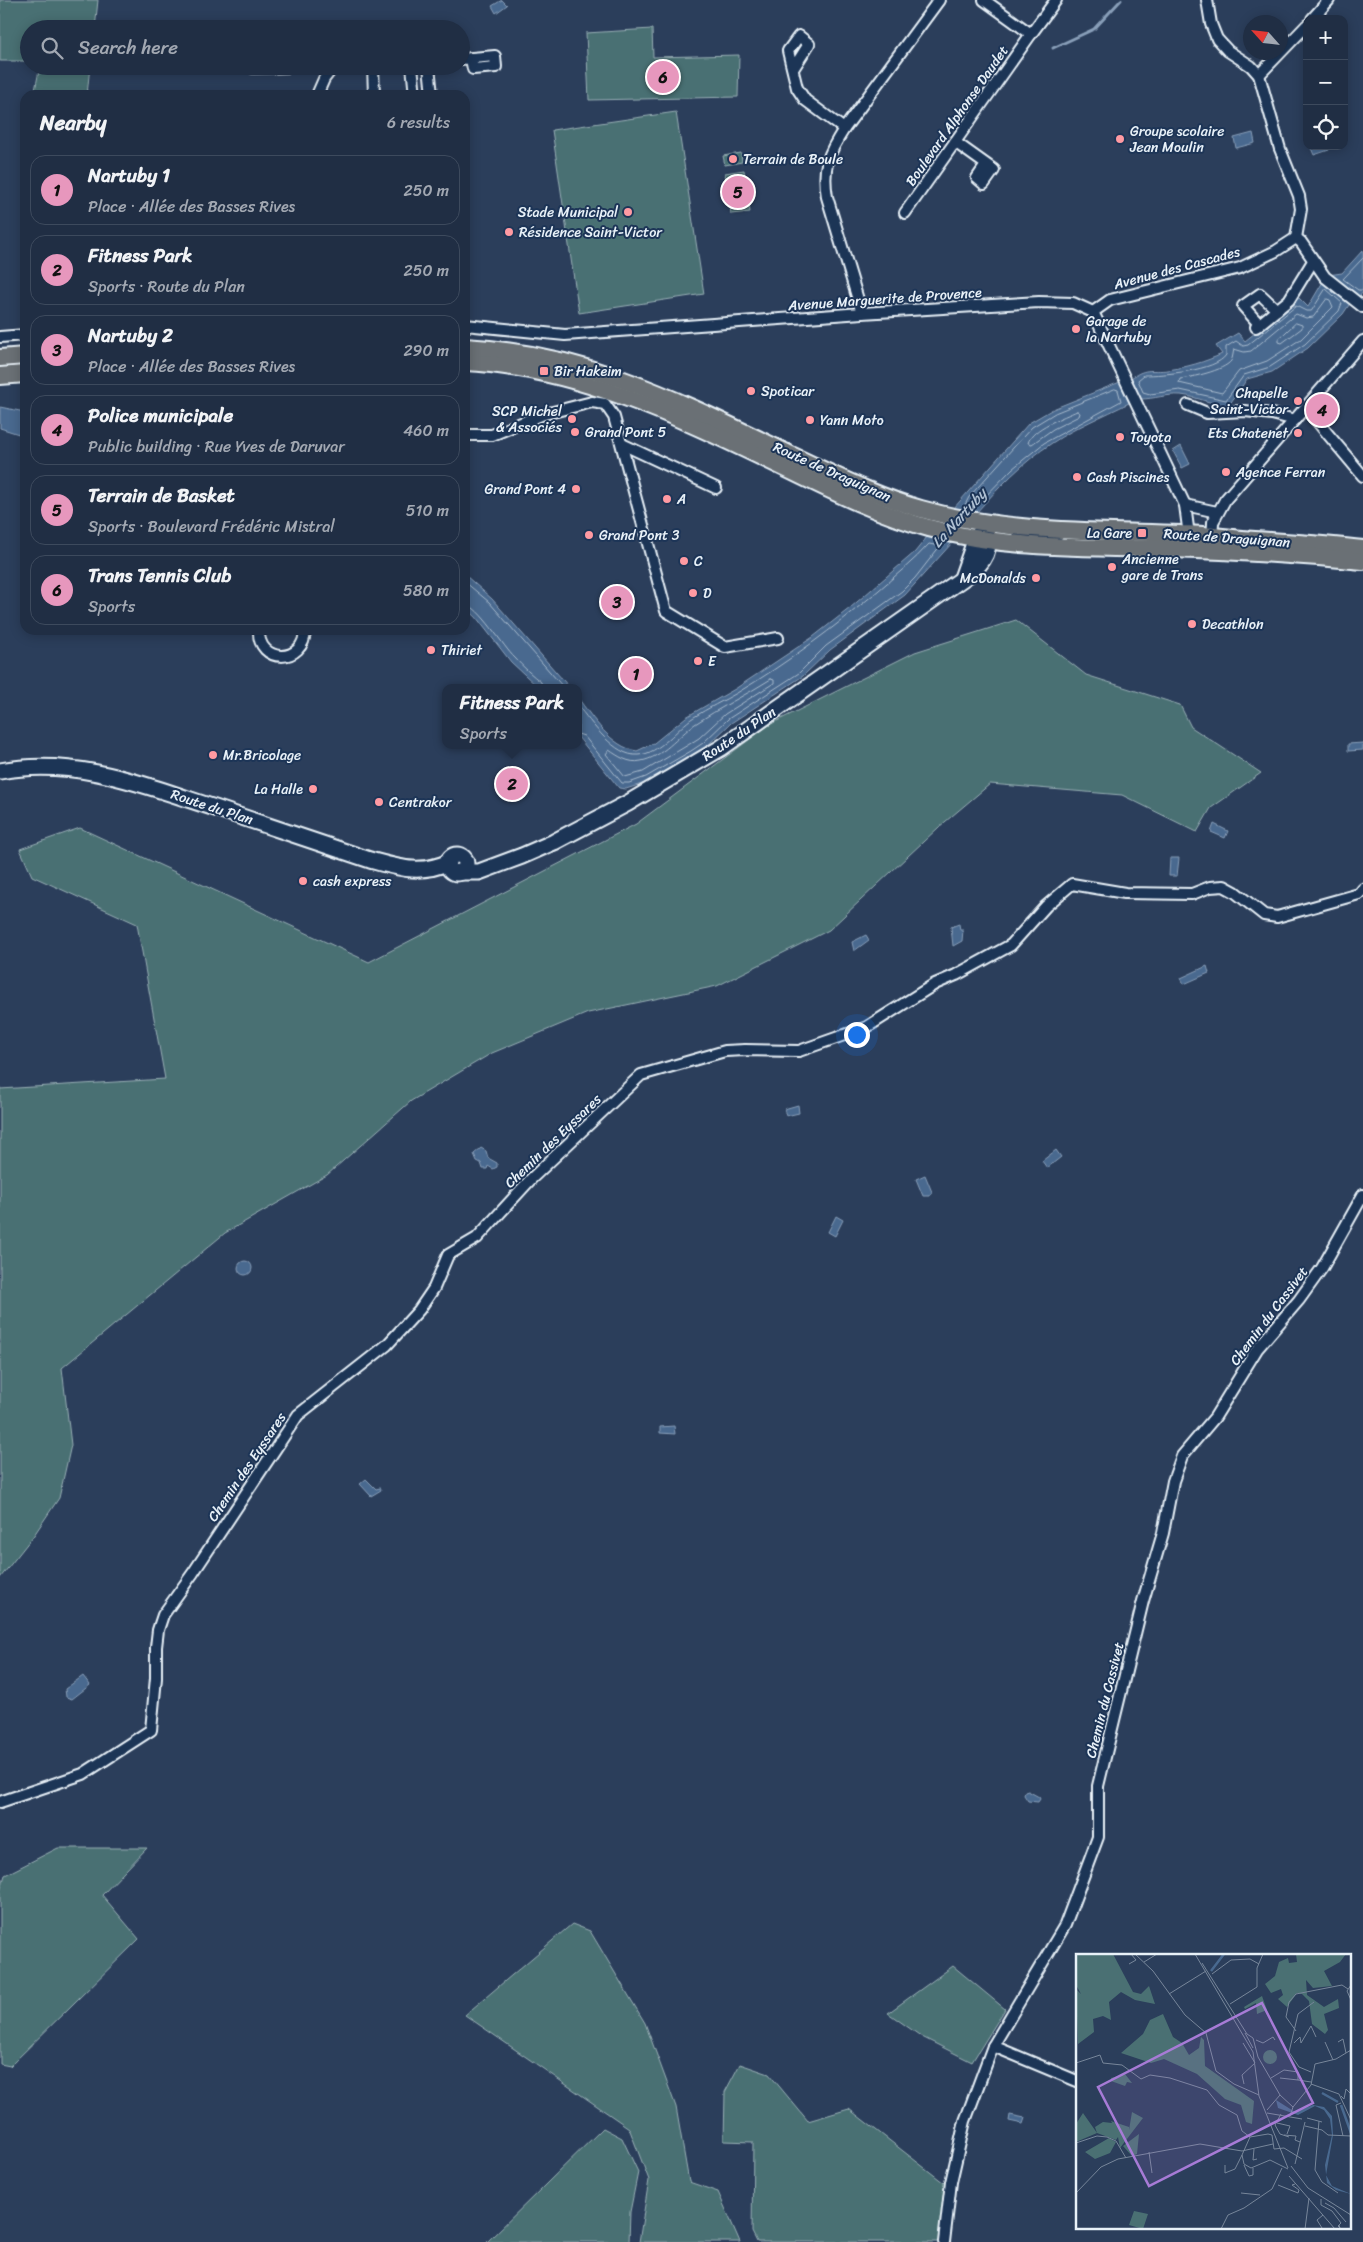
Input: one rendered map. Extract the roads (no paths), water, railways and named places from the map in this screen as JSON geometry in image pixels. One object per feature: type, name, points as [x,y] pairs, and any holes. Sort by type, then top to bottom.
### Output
[{"type":"main road","name":"Route de Draguignan","points":[[470,347],[547,357],[625,379],[663,394],[868,491],[919,509],[946,516],[981,531],[1056,547],[1222,552],[1363,561]]},
{"type":"main road","points":[[0,358],[20,356]]},
{"type":"main road","name":"Route de Draguignan","points":[[470,363],[544,371],[625,396],[667,412],[862,505],[931,528],[959,534],[981,531],[1186,529],[1212,536],[1363,549]]},
{"type":"main road","points":[[0,376],[20,374]]},
{"type":"street","points":[[862,313],[827,197],[824,180],[830,151],[844,129],[939,0]]},
{"type":"street","points":[[984,0],[1031,34]]},
{"type":"street","name":"Boulevard Alphonse Daudet","points":[[905,213],[1056,0]]},
{"type":"street","points":[[1207,0],[1211,24],[1217,39],[1228,51],[1251,66],[1259,75],[1280,149],[1299,196],[1301,209],[1296,238],[1301,242],[1325,277],[1359,304]]},
{"type":"street","points":[[1316,15],[1329,0]]},
{"type":"street","points":[[1259,75],[1303,28]]},
{"type":"street","points":[[792,69],[797,88],[805,100],[844,129]]},
{"type":"street","points":[[319,90],[327,75]]},
{"type":"street","points":[[373,75],[374,90]]},
{"type":"street","points":[[413,75],[414,90]]},
{"type":"street","points":[[430,75],[431,90]]},
{"type":"street","points":[[955,142],[986,165]]},
{"type":"street","name":"Avenue des Cascades","points":[[1093,312],[1110,300],[1240,268],[1276,251],[1296,238]]},
{"type":"street","points":[[1276,310],[1260,294],[1243,306],[1257,326],[1289,300],[1313,261]]},
{"type":"street","name":"Avenue Marguerite de Provence","points":[[470,326],[565,335],[1039,302],[1073,303],[1093,312]]},
{"type":"street","points":[[1093,312],[1185,505],[1186,529],[1174,540],[1138,542],[1107,548]]},
{"type":"street","points":[[0,337],[20,335]]},
{"type":"street","points":[[1222,552],[1215,547],[1212,536],[1213,522],[1225,500],[1363,342]]},
{"type":"street","points":[[470,435],[492,435],[541,415],[592,402],[606,404],[614,417],[622,444],[666,611],[725,647],[778,638]]},
{"type":"street","points":[[1188,405],[1208,413],[1245,410],[1296,420]]},
{"type":"street","points":[[1306,408],[1363,476]]},
{"type":"street","points":[[622,444],[716,488]]},
{"type":"street","points":[[1185,505],[1217,512]]},
{"type":"street","name":"Route du Plan","points":[[0,771],[12,769],[74,768],[118,776],[370,860],[403,868],[421,870],[458,867],[479,872],[554,842],[721,748],[961,579],[981,531]]},
{"type":"street","points":[[259,635],[261,645],[267,651],[279,656],[287,656],[300,647],[304,635]]},
{"type":"street","name":"Chemin des Eyssares","points":[[0,1802],[83,1774],[150,1730],[156,1678],[156,1647],[158,1630],[163,1615],[298,1415],[387,1345],[419,1310],[434,1288],[448,1255],[477,1238],[531,1179],[642,1075],[725,1051],[798,1051],[867,1027],[935,984],[956,975],[1011,945],[1046,906],[1072,884],[1125,893],[1192,894],[1210,887],[1224,886],[1235,892],[1264,915],[1277,917],[1359,894],[1363,889]]},
{"type":"street","name":"Chemin du Cassivet","points":[[944,2242],[951,2182],[965,2122],[993,2046],[1065,1925],[1098,1837],[1098,1786],[1143,1600],[1163,1534],[1173,1481],[1182,1456],[1215,1417],[1257,1349],[1299,1300],[1322,1268],[1363,1196]]},
{"type":"street","points":[[993,2046],[1076,2081]]},
{"type":"water","points":[[502,0],[507,5],[496,13],[492,6]]},
{"type":"water","points":[[1253,133],[1255,143],[1236,148],[1234,138]]},
{"type":"water","points":[[1312,150],[1329,150],[1314,155]]},
{"type":"water","points":[[1363,250],[1363,292],[1359,297],[1328,275],[1342,273]]},
{"type":"water","points":[[1324,280],[1340,293],[1342,297],[1351,302],[1343,314],[1308,348],[1272,372],[1247,379],[1229,405],[1181,395],[1141,399],[1131,378],[1145,371],[1182,367],[1222,354],[1216,346],[1238,333],[1245,341],[1299,298],[1308,307]]},
{"type":"water","points":[[1120,382],[1129,403],[1070,432],[1041,450],[1011,476],[976,513],[953,509],[1029,423],[1053,409]]},
{"type":"water","points":[[0,407],[20,411],[20,434],[0,428]]},
{"type":"water","points":[[1181,446],[1190,464],[1182,468],[1173,451]]},
{"type":"water","points":[[927,537],[952,543],[905,595],[830,650],[803,676],[731,723],[706,747],[648,782],[626,789],[619,788],[582,742],[582,704],[596,723],[619,744],[637,751],[654,743],[686,717],[735,689],[813,637],[915,552]]},
{"type":"water","points":[[470,579],[492,599],[566,684],[535,684],[511,662],[470,612]]},
{"type":"water","points":[[1363,743],[1363,750],[1348,751],[1348,744]]},
{"type":"water","points":[[1214,824],[1228,831],[1225,838],[1211,832]]},
{"type":"water","points":[[1170,858],[1179,858],[1177,876],[1169,876]]},
{"type":"water","points":[[959,924],[960,930],[963,930],[962,941],[953,946],[951,927]]},
{"type":"water","points":[[866,935],[869,940],[854,951],[852,942]]},
{"type":"water","points":[[1207,966],[1209,973],[1184,984],[1181,978]]},
{"type":"water","points":[[798,1105],[799,1113],[786,1116],[784,1109]]},
{"type":"water","points":[[481,1148],[486,1151],[488,1158],[497,1163],[497,1167],[493,1169],[488,1166],[487,1169],[483,1169],[474,1154]]},
{"type":"water","points":[[1056,1150],[1061,1157],[1047,1168],[1042,1161]]},
{"type":"water","points":[[925,1175],[932,1192],[930,1196],[923,1196],[916,1179]]},
{"type":"water","points":[[836,1216],[843,1220],[835,1236],[828,1232]]},
{"type":"water","points":[[242,1261],[248,1261],[252,1268],[248,1275],[242,1275],[238,1271],[238,1265]]},
{"type":"water","points":[[674,1426],[675,1434],[660,1433],[660,1427]]},
{"type":"water","points":[[366,1479],[376,1489],[380,1488],[381,1490],[371,1496],[360,1484]]},
{"type":"water","points":[[83,1676],[90,1685],[72,1699],[66,1697],[65,1689]]},
{"type":"water","points":[[1028,1791],[1039,1797],[1038,1802],[1028,1801],[1024,1795]]},
{"type":"water","points":[[1010,2115],[1025,2118],[1023,2124],[1009,2121]]},
{"type":"waterway","points":[[1053,48],[1094,29],[1121,0]]},
{"type":"place","name":"Trans Tennis Club","points":[[663,77]]},
{"type":"place","name":"Groupe scolaire Jean Moulin","points":[[1120,139]]},
{"type":"place","name":"Terrain de Boule","points":[[733,159]]},
{"type":"place","name":"Terrain de Basket","points":[[738,192]]},
{"type":"place","name":"Stade Municipal","points":[[628,212]]},
{"type":"place","name":"Résidence Saint-Victor","points":[[509,232]]},
{"type":"place","name":"Garage de la Nartuby","points":[[1076,329]]},
{"type":"place","name":"Bir Hakeim","points":[[544,371]]},
{"type":"place","name":"Spoticar","points":[[751,391]]},
{"type":"place","name":"Chapelle Saint-Victor","points":[[1298,401]]},
{"type":"place","name":"Police municipale","points":[[1322,410]]},
{"type":"place","name":"SCP Michel & Associés","points":[[572,419]]},
{"type":"place","name":"Yann Moto","points":[[810,420]]},
{"type":"place","name":"Grand Pont 5","points":[[575,432]]},
{"type":"place","name":"Ets Chatenet","points":[[1298,433]]},
{"type":"place","name":"Toyota","points":[[1120,437]]},
{"type":"place","name":"Agence Ferran","points":[[1226,472]]},
{"type":"place","name":"Cash Piscines","points":[[1077,477]]},
{"type":"place","name":"Grand Pont 4","points":[[576,489]]},
{"type":"place","name":"A","points":[[667,499]]},
{"type":"place","name":"La Gare","points":[[1142,533]]},
{"type":"place","name":"Grand Pont 3","points":[[589,535]]},
{"type":"place","name":"C","points":[[684,561]]},
{"type":"place","name":"Ancienne gare de Trans","points":[[1112,567]]},
{"type":"place","name":"McDonalds","points":[[1036,578]]},
{"type":"place","name":"D","points":[[693,593]]},
{"type":"place","name":"Nartuby 2","points":[[617,602]]},
{"type":"place","name":"Decathlon","points":[[1192,624]]},
{"type":"place","name":"Thiriet","points":[[431,650]]},
{"type":"place","name":"E","points":[[698,661]]},
{"type":"place","name":"Nartuby 1","points":[[636,674]]},
{"type":"place","name":"Mr.Bricolage","points":[[213,755]]},
{"type":"place","name":"Fitness Park","points":[[512,784]]},
{"type":"place","name":"La Halle","points":[[313,789]]},
{"type":"place","name":"Centrakor","points":[[379,802]]},
{"type":"place","name":"cash express","points":[[303,881]]},
{"type":"water label","name":"La Nartuby","points":[[959,518]]}]
